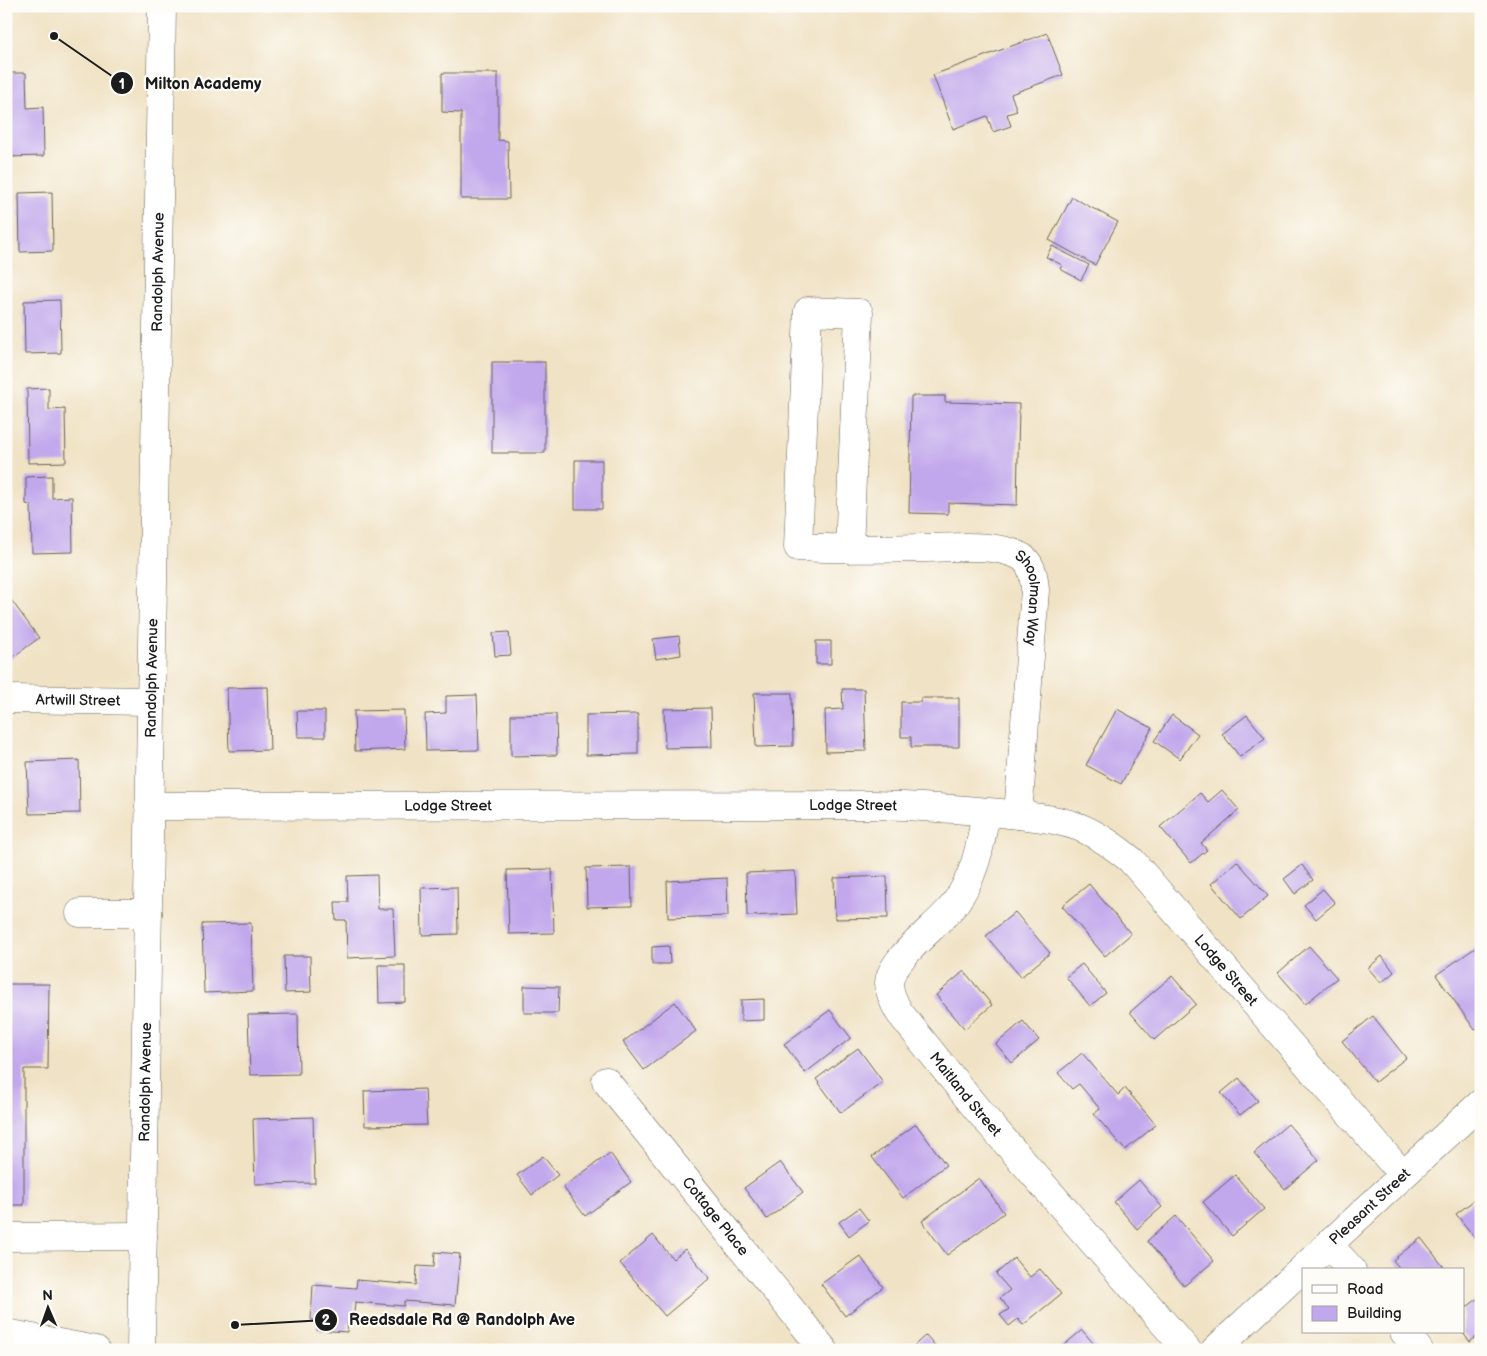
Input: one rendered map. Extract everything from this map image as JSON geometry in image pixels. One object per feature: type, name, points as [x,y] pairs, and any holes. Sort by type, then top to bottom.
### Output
[{"type":"street","name":"Randolph Avenue","points":[[141,1350],[162,6]]},
{"type":"street","points":[[808,311],[859,313],[849,549],[798,547],[808,311]]},
{"type":"street","name":"Shoolman Way","points":[[849,549],[994,549],[1018,555],[1026,560],[1034,579],[1035,590],[1018,815]]},
{"type":"street","name":"Artwill Street","points":[[6,699],[151,701]]},
{"type":"street","name":"Lodge Street","points":[[149,806],[874,806],[985,812],[1058,821],[1078,827],[1114,846],[1131,860],[1402,1174]]},
{"type":"street","name":"Maitland Street","points":[[985,812],[979,853],[966,886],[945,916],[905,954],[892,974],[889,982],[894,1003],[899,1012],[976,1108],[1187,1350]]},
{"type":"street","points":[[80,913],[148,913]]},
{"type":"street","name":"Cottage Place","points":[[606,1082],[824,1350]]},
{"type":"street","name":"Pleasant Street","points":[[1302,1268],[1481,1103]]},
{"type":"street","points":[[6,1238],[143,1236]]},
{"type":"street","points":[[1328,1244],[1350,1268]]},
{"type":"street","name":"Pleasant Street","points":[[1215,1350],[1302,1268]]},
{"type":"street","points":[[1406,1334],[1419,1350]]},
{"type":"street","points":[[22,1340],[96,1350]]},
{"type":"building","points":[[1047,33],[1063,75],[1011,94],[1017,111],[1007,114],[1011,126],[993,132],[987,116],[953,129],[933,75]]},
{"type":"building","points":[[6,73],[26,73],[27,108],[43,107],[44,156],[6,157]]},
{"type":"building","points":[[442,73],[498,73],[498,140],[508,141],[509,199],[461,199],[461,113],[442,112]]},
{"type":"building","points":[[52,192],[53,251],[20,252],[19,193]]},
{"type":"building","points":[[1072,197],[1118,222],[1095,265],[1049,240]]},
{"type":"building","points":[[1052,246],[1089,265],[1081,280],[1060,269],[1062,265],[1046,257]]},
{"type":"building","points":[[60,300],[61,353],[25,354],[24,301]]},
{"type":"building","points":[[492,362],[545,362],[545,453],[492,453]]},
{"type":"building","points":[[49,388],[49,410],[65,409],[66,462],[28,463],[27,389]]},
{"type":"building","points":[[911,396],[945,396],[945,402],[1019,404],[1017,505],[948,503],[948,514],[909,513]]},
{"type":"building","points":[[575,460],[602,460],[602,509],[575,509]]},
{"type":"building","points":[[52,476],[52,498],[72,497],[73,552],[32,553],[31,505],[26,504],[26,477]]},
{"type":"building","points":[[6,593],[39,638],[9,660],[6,656]]},
{"type":"building","points":[[509,632],[511,655],[495,656],[493,633]]},
{"type":"building","points":[[679,636],[681,655],[656,659],[653,639]]},
{"type":"building","points":[[816,641],[831,641],[831,664],[816,664]]},
{"type":"building","points":[[268,687],[270,750],[229,751],[227,688]]},
{"type":"building","points":[[842,689],[864,689],[866,751],[826,752],[825,710],[843,709]]},
{"type":"building","points":[[754,693],[792,693],[793,746],[756,747]]},
{"type":"building","points":[[477,695],[479,750],[426,751],[425,714],[446,713],[446,696]]},
{"type":"building","points":[[921,698],[959,698],[959,747],[911,747],[911,737],[901,737],[901,702],[921,702]]},
{"type":"building","points":[[711,708],[712,747],[665,748],[664,709]]},
{"type":"building","points":[[1117,709],[1152,728],[1121,784],[1086,765]]},
{"type":"building","points":[[404,710],[405,749],[355,751],[354,711]]},
{"type":"building","points":[[297,711],[325,711],[325,737],[298,737]]},
{"type":"building","points":[[556,714],[557,755],[511,756],[511,715]]},
{"type":"building","points":[[638,714],[638,754],[586,755],[586,715]]},
{"type":"building","points":[[1172,715],[1198,734],[1180,759],[1154,741]]},
{"type":"building","points":[[1247,715],[1265,738],[1240,757],[1222,734]]},
{"type":"building","points":[[79,760],[80,813],[29,814],[27,762]]},
{"type":"building","points":[[1222,790],[1239,810],[1201,843],[1207,850],[1191,863],[1160,827],[1200,793],[1208,802]]},
{"type":"building","points":[[1237,861],[1268,896],[1241,919],[1211,884]]},
{"type":"building","points":[[1302,865],[1313,880],[1295,894],[1284,879]]},
{"type":"building","points":[[631,867],[632,906],[587,907],[586,868]]},
{"type":"building","points":[[552,869],[554,933],[509,934],[507,870]]},
{"type":"building","points":[[795,871],[797,914],[747,916],[746,873]]},
{"type":"building","points":[[377,875],[378,909],[393,909],[395,956],[347,958],[346,920],[336,920],[335,902],[348,902],[347,876]]},
{"type":"building","points":[[887,876],[888,918],[835,919],[834,878]]},
{"type":"building","points":[[727,878],[728,916],[668,918],[667,881]]},
{"type":"building","points":[[1089,884],[1131,934],[1105,956],[1062,906]]},
{"type":"building","points":[[457,887],[458,934],[422,935],[421,888]]},
{"type":"building","points":[[1323,889],[1335,903],[1316,919],[1304,905]]},
{"type":"building","points":[[1015,912],[1050,953],[1021,977],[986,936]]},
{"type":"building","points":[[251,923],[253,991],[204,993],[202,924]]},
{"type":"building","points":[[1481,944],[1481,1026],[1475,1030],[1436,975]]},
{"type":"building","points":[[669,946],[670,964],[652,964],[652,947]]},
{"type":"building","points":[[1309,946],[1337,978],[1305,1004],[1278,973]]},
{"type":"building","points":[[284,956],[310,956],[311,992],[285,993]]},
{"type":"building","points":[[1382,956],[1394,972],[1381,983],[1368,968]]},
{"type":"building","points":[[1082,964],[1106,993],[1090,1006],[1066,977]]},
{"type":"building","points":[[378,965],[405,965],[405,1002],[379,1003]]},
{"type":"building","points":[[964,971],[992,1005],[965,1029],[936,995]]},
{"type":"building","points":[[1172,976],[1196,1004],[1154,1040],[1130,1012]]},
{"type":"building","points":[[6,984],[49,984],[48,1069],[24,1069],[24,1205],[6,1205]]},
{"type":"building","points":[[524,986],[559,987],[558,1013],[524,1013]]},
{"type":"building","points":[[764,999],[764,1020],[741,1021],[741,1000]]},
{"type":"building","points":[[675,1002],[696,1031],[644,1070],[623,1042]]},
{"type":"building","points":[[830,1010],[851,1038],[805,1073],[784,1044]]},
{"type":"building","points":[[298,1014],[299,1074],[250,1075],[248,1015]]},
{"type":"building","points":[[1373,1016],[1406,1058],[1375,1082],[1342,1041]]},
{"type":"building","points":[[1023,1021],[1039,1040],[1012,1063],[996,1044]]},
{"type":"building","points":[[858,1048],[883,1082],[841,1113],[816,1079]]},
{"type":"building","points":[[1082,1053],[1118,1095],[1125,1088],[1156,1125],[1125,1150],[1094,1114],[1100,1109],[1079,1084],[1072,1089],[1058,1073]]},
{"type":"building","points":[[1239,1078],[1258,1101],[1240,1115],[1221,1093]]},
{"type":"building","points":[[425,1089],[427,1125],[365,1126],[364,1091]]},
{"type":"building","points":[[313,1117],[315,1183],[255,1184],[253,1119]]},
{"type":"building","points":[[916,1124],[946,1165],[903,1198],[872,1157]]},
{"type":"building","points":[[1288,1124],[1319,1160],[1285,1189],[1254,1153]]},
{"type":"building","points":[[610,1153],[631,1182],[585,1216],[563,1187]]},
{"type":"building","points":[[543,1156],[558,1175],[532,1195],[517,1175]]},
{"type":"building","points":[[780,1162],[803,1192],[767,1219],[744,1188]]},
{"type":"building","points":[[1235,1175],[1264,1209],[1232,1236],[1203,1202]]},
{"type":"building","points":[[979,1178],[1004,1213],[947,1255],[922,1221]]},
{"type":"building","points":[[1139,1180],[1162,1207],[1137,1229],[1114,1202]]},
{"type":"building","points":[[1481,1195],[1481,1234],[1475,1238],[1456,1214]]},
{"type":"building","points":[[859,1208],[869,1221],[849,1236],[839,1222]]},
{"type":"building","points":[[1176,1216],[1214,1261],[1184,1286],[1147,1241]]},
{"type":"building","points":[[653,1235],[673,1259],[685,1249],[710,1278],[665,1316],[620,1263]]},
{"type":"building","points":[[1421,1238],[1444,1268],[1399,1268],[1393,1260]]},
{"type":"building","points":[[435,1252],[460,1254],[455,1305],[404,1301],[404,1306],[355,1302],[353,1324],[348,1323],[347,1332],[317,1330],[318,1320],[311,1320],[313,1285],[356,1288],[357,1280],[416,1285],[417,1266],[434,1267]]},
{"type":"building","points":[[860,1256],[883,1287],[845,1316],[821,1284]]},
{"type":"building","points":[[1014,1258],[1030,1277],[1040,1269],[1061,1294],[1023,1325],[1018,1319],[1009,1326],[1000,1315],[1009,1309],[1000,1298],[1010,1290],[996,1274]]},
{"type":"building","points":[[1481,1296],[1481,1333],[1470,1342],[1464,1334],[1464,1309]]},
{"type":"building","points":[[1082,1330],[1099,1350],[1058,1350]]},
{"type":"building","points":[[926,1335],[939,1350],[909,1350]]},
{"type":"building","points":[[761,1345],[765,1350],[755,1350]]},
{"type":"place","name":"Milton Academy","points":[[54,36]]},
{"type":"place","name":"Reedsdale Rd @ Randolph Ave","points":[[235,1325]]}]
